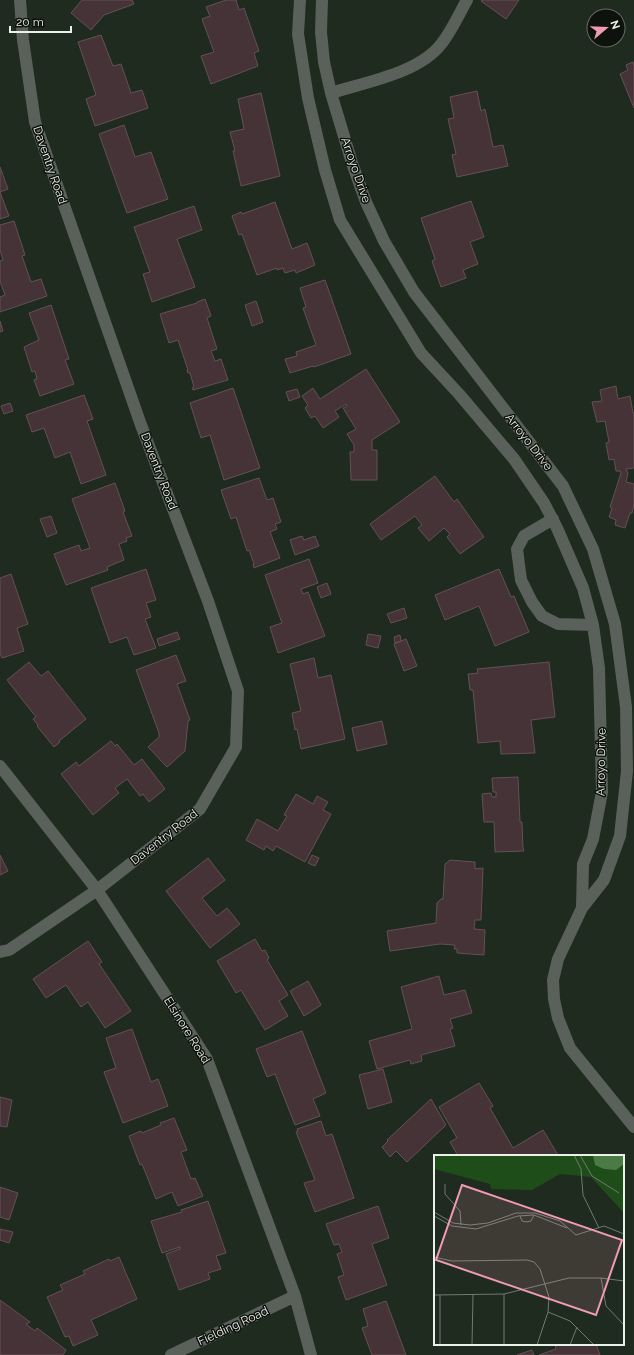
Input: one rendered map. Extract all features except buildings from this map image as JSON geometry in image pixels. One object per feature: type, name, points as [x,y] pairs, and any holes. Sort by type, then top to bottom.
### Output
[{"type":"street","name":"Daventry Road","points":[[0,952],[9,950],[97,890],[200,809],[236,748],[238,691],[208,601],[141,425],[35,122],[23,40],[20,0]]},
{"type":"street","name":"Arroyo Drive","points":[[300,0],[298,34],[308,98],[325,170],[340,220],[421,353],[459,394],[514,459],[544,503],[553,519],[583,588],[593,625],[599,668],[602,792],[593,839],[583,864],[582,908]]},
{"type":"street","name":"Arroyo Drive","points":[[322,0],[320,32],[324,62],[331,93],[363,196],[384,241],[414,292],[563,486],[593,549],[615,624],[626,706],[627,771],[620,836],[604,880],[582,908],[558,959],[553,980],[554,1000],[558,1018],[570,1048],[634,1127]]},
{"type":"street","points":[[331,93],[406,70],[421,61],[434,52],[442,43],[467,0]]},
{"type":"street","points":[[553,519],[524,536],[517,549],[521,580],[532,602],[542,616],[558,624],[593,625]]},
{"type":"street","name":"Elsinore Road","points":[[0,766],[97,890],[207,1059],[295,1296],[311,1355]]},
{"type":"street","points":[[602,792],[625,793]]},
{"type":"street","name":"Fielding Road","points":[[171,1355],[295,1296]]}]
